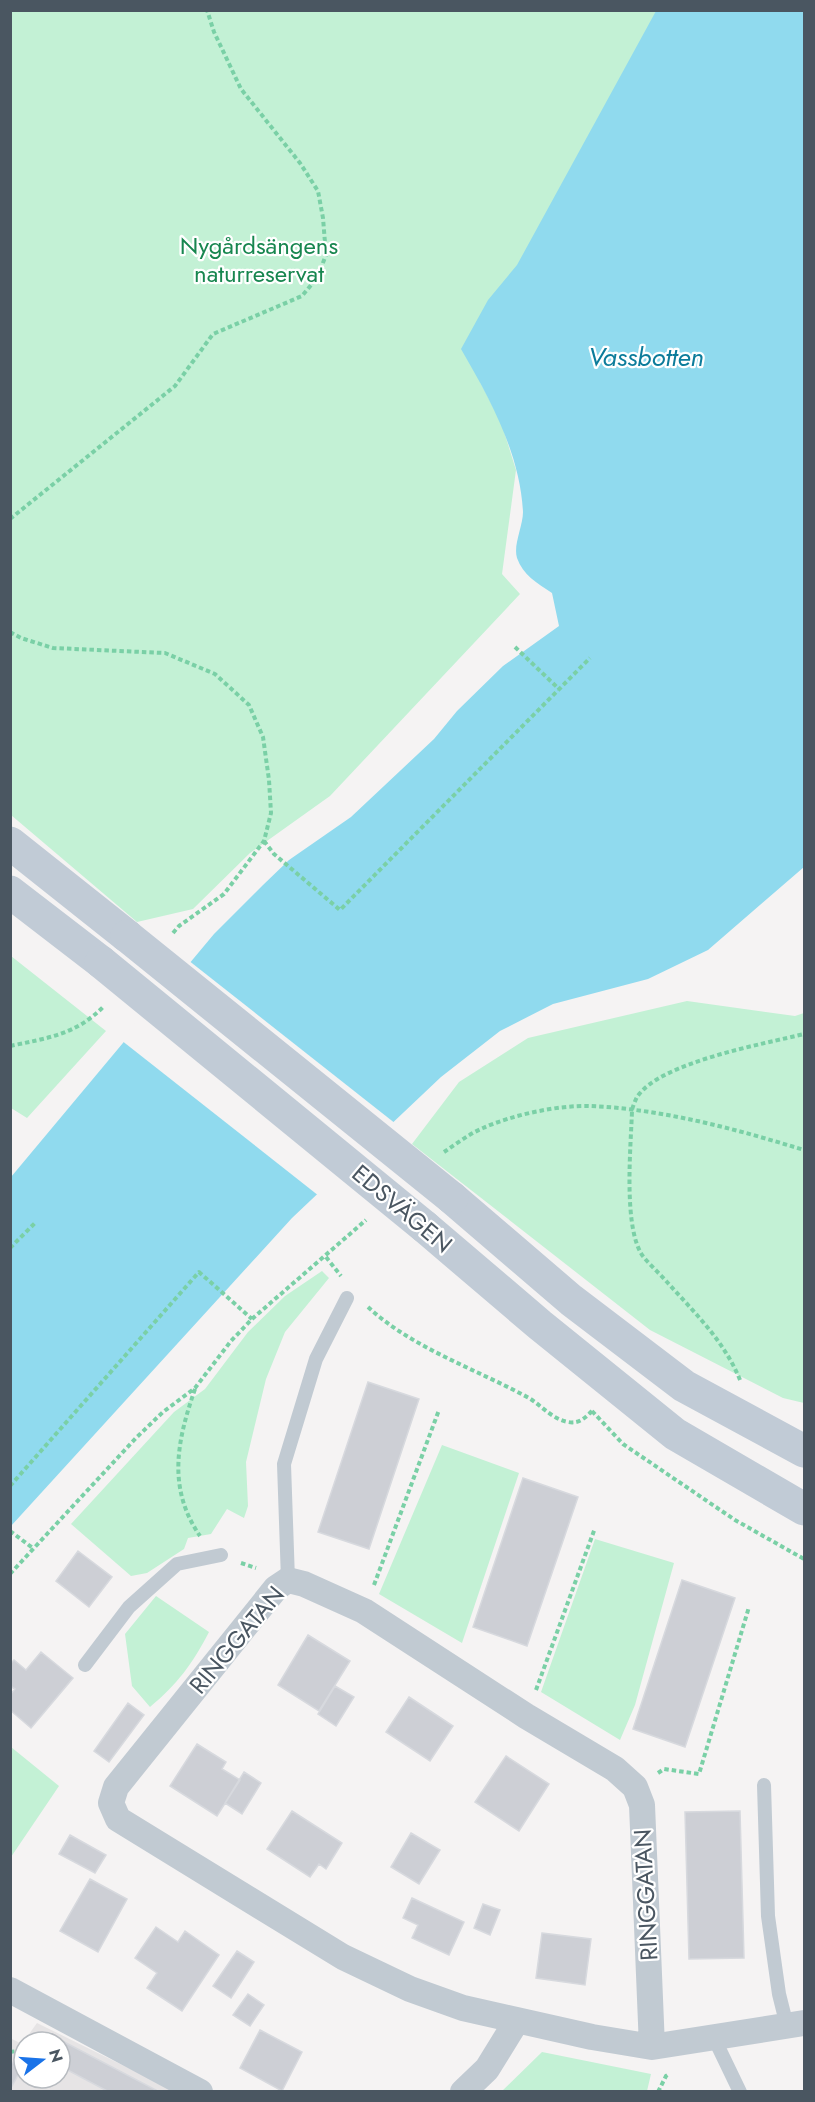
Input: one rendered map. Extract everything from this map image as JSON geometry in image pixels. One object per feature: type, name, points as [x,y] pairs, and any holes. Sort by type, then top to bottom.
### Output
[{"type":"main road","name":"EDSVÄGEN","points":[[10,843],[452,1198],[571,1300],[684,1386],[804,1451]]},
{"type":"main road","name":"EDSVÄGEN","points":[[10,892],[101,962],[675,1434],[804,1509]]},
{"type":"street","name":"RINGGATAN","points":[[652,2046],[642,1804],[635,1788],[615,1769],[526,1716],[364,1611],[304,1584],[288,1580],[276,1587],[116,1787],[111,1803],[118,1819],[343,1957],[410,1989],[463,2008],[516,2022],[652,2046],[796,2025]]},
{"type":"street","points":[[10,1990],[200,2091]]},
{"type":"street","points":[[464,2091],[487,2069],[516,2022]]},
{"type":"lane","points":[[288,1580],[284,1464],[316,1359],[347,1298]]},
{"type":"lane","points":[[85,1665],[129,1606],[177,1564],[221,1555]]},
{"type":"lane","points":[[764,1785],[768,1916],[779,1994],[796,2025]]},
{"type":"lane","points":[[714,2038],[740,2091]]},
{"type":"path","points":[[10,519],[175,386],[213,334],[302,296],[317,278],[326,255],[318,190],[300,163],[241,89],[214,32],[207,10]]},
{"type":"path","points":[[10,633],[53,648],[165,653],[215,674],[249,705],[263,737],[269,780],[271,813],[264,841],[224,894],[179,926],[172,935]]},
{"type":"path","points":[[515,646],[560,689]]},
{"type":"path","points":[[264,841],[274,854],[340,910],[590,658]]},
{"type":"path","points":[[10,1046],[63,1035],[107,1004]]},
{"type":"path","points":[[741,1384],[735,1368],[720,1343],[642,1254],[634,1233],[630,1210],[632,1110],[636,1098],[645,1088],[675,1069],[804,1034]]},
{"type":"path","points":[[632,1110],[676,1117],[804,1150]]},
{"type":"path","points":[[11,1247],[35,1223]]},
{"type":"path","points":[[326,1257],[346,1282]]},
{"type":"path","points":[[10,1486],[199,1272],[252,1319]]},
{"type":"path","points":[[365,1305],[396,1330],[531,1400],[551,1415],[568,1422],[577,1422],[592,1411]]},
{"type":"path","points":[[10,1574],[143,1431],[162,1412],[195,1388],[185,1417],[177,1467],[178,1484],[193,1525],[204,1542],[221,1555],[288,1580]]},
{"type":"path","points":[[364,1611],[439,1410]]},
{"type":"path","points":[[526,1716],[595,1528]]},
{"type":"path","points":[[10,1531],[34,1549]]},
{"type":"path","points":[[635,1788],[664,1769],[699,1774],[749,1607]]},
{"type":"shaded area","points":[[37,2023],[51,2030],[32,2030]]},
{"type":"shaded area","points":[[10,2038],[12,2039],[12,2090],[72,2090],[72,2040],[175,2091],[11,2091]]},
{"type":"green space","name":"Nygårdsängens naturreservat","points":[[11,11],[798,11],[480,382],[501,422],[516,470],[502,574],[520,594],[330,796],[250,853],[193,909],[137,922],[11,815]]},
{"type":"green space","points":[[11,956],[106,1031],[27,1118],[11,1108]]},
{"type":"green space","points":[[687,1001],[795,1016],[804,1013],[804,1403],[783,1398],[650,1330],[412,1144],[459,1082],[528,1038]]},
{"type":"green space","points":[[322,1271],[329,1278],[285,1332],[266,1379],[246,1462],[248,1506],[244,1518],[227,1509],[211,1534],[188,1538],[184,1549],[147,1573],[131,1576],[71,1524],[174,1412],[205,1389],[248,1332],[285,1296]]},
{"type":"green space","points":[[442,1445],[519,1473],[462,1643],[379,1594]]},
{"type":"green space","points":[[595,1539],[674,1563],[635,1705],[620,1740],[541,1692]]},
{"type":"green space","points":[[156,1596],[209,1632],[184,1673],[150,1707],[132,1686],[125,1634]]},
{"type":"green space","points":[[11,1747],[59,1786],[11,1857]]},
{"type":"green space","points":[[542,2052],[651,2074],[647,2091],[502,2091]]},
{"type":"water","name":"Vassbotten","points":[[656,11],[804,11],[804,867],[708,950],[648,979],[553,1004],[500,1031],[441,1077],[292,1218],[11,1526],[11,1177],[214,934],[289,860],[351,817],[434,739],[457,711],[503,666],[559,626],[552,593],[527,574],[517,558],[516,547],[523,512],[516,469],[493,407],[461,349],[488,300],[517,265]]},
{"type":"pier","points":[[188,960],[396,1124],[319,1196],[121,1040]]},
{"type":"building","points":[[368,1382],[419,1399],[369,1549],[318,1532]]},
{"type":"building","points":[[523,1478],[578,1497],[527,1646],[473,1627]]},
{"type":"building","points":[[78,1551],[112,1577],[89,1607],[56,1581]]},
{"type":"building","points":[[682,1580],[735,1598],[685,1747],[633,1729]]},
{"type":"building","points":[[308,1635],[350,1661],[319,1711],[278,1685]]},
{"type":"building","points":[[41,1652],[73,1678],[31,1728],[10,1710],[10,1695],[15,1689],[10,1686],[10,1664],[14,1660],[26,1670]]},
{"type":"building","points":[[335,1686],[354,1697],[336,1726],[318,1714]]},
{"type":"building","points":[[409,1697],[453,1726],[430,1761],[386,1732]]},
{"type":"building","points":[[128,1703],[144,1715],[109,1762],[94,1751]]},
{"type":"building","points":[[197,1744],[226,1762],[222,1769],[240,1780],[217,1816],[170,1786]]},
{"type":"building","points":[[506,1756],[549,1784],[519,1831],[475,1802]]},
{"type":"building","points":[[244,1772],[261,1783],[242,1814],[225,1803]]},
{"type":"building","points":[[292,1811],[342,1843],[326,1869],[319,1864],[310,1877],[267,1849]]},
{"type":"building","points":[[740,1811],[744,1958],[689,1959],[685,1812]]},
{"type":"building","points":[[411,1833],[440,1850],[419,1884],[391,1867]]},
{"type":"building","points":[[70,1835],[106,1855],[95,1873],[59,1854]]},
{"type":"building","points":[[90,1879],[127,1899],[98,1952],[60,1931]]},
{"type":"building","points":[[412,1898],[464,1922],[449,1955],[412,1938],[418,1925],[403,1918]]},
{"type":"building","points":[[483,1904],[500,1910],[490,1935],[474,1928]]},
{"type":"building","points":[[156,1927],[178,1942],[185,1931],[219,1955],[182,2011],[147,1988],[157,1973],[135,1958]]},
{"type":"building","points":[[542,1933],[591,1939],[585,1985],[536,1978]]},
{"type":"building","points":[[237,1951],[254,1962],[231,1998],[213,1986]]},
{"type":"building","points":[[248,1994],[264,2005],[250,2026],[233,2015]]},
{"type":"building","points":[[260,2030],[302,2052],[282,2091],[240,2068]]},
{"type":"building","points":[[72,2046],[156,2090],[155,2092],[109,2092],[72,2072]]},
{"type":"building","points":[[10,2061],[12,2062],[12,2086],[10,2085]]}]
